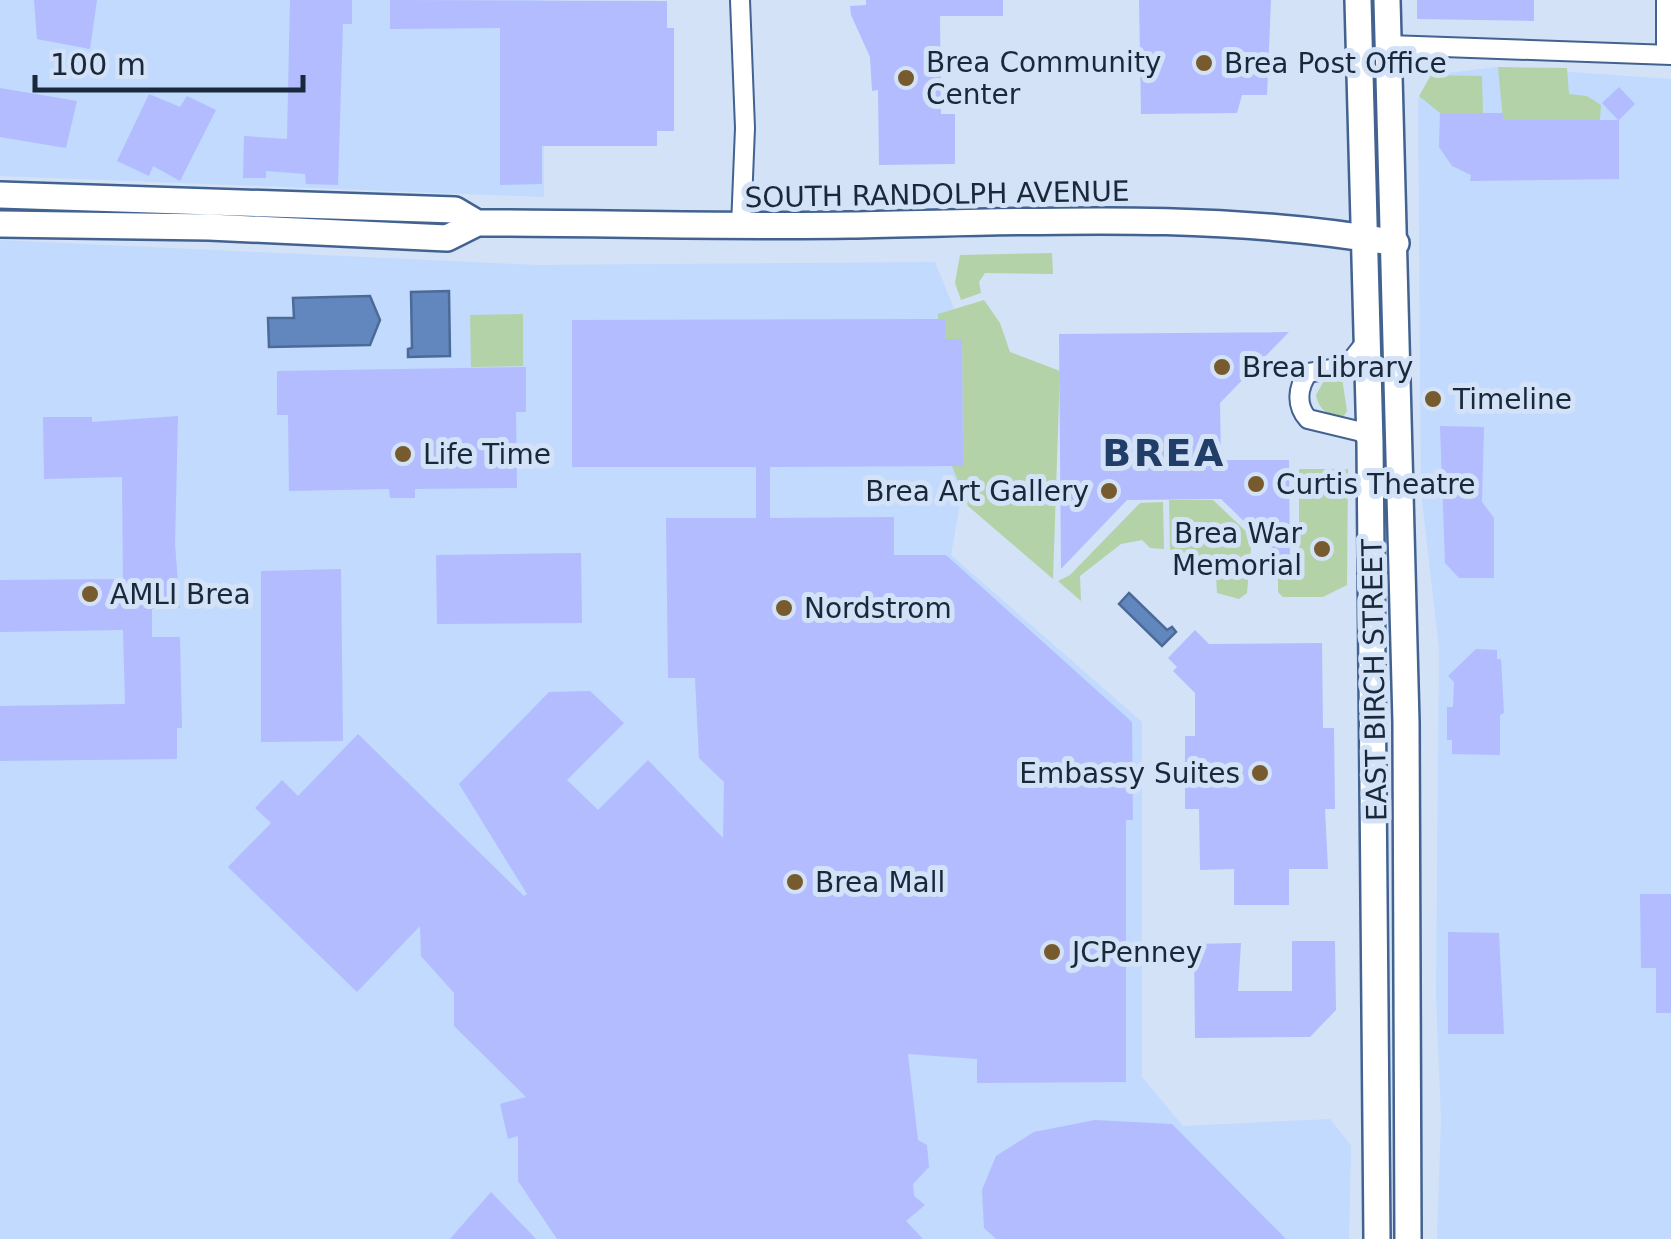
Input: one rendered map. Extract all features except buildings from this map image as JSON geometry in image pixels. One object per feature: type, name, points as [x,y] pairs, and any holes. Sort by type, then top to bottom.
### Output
[{"type":"street","points":[[740,0],[745,128],[741,227]]},
{"type":"street","name":"EAST BIRCH STREET","points":[[1358,0],[1370,443],[1377,1239]]},
{"type":"street","name":"EAST BIRCH STREET","points":[[1387,0],[1406,722],[1408,1239]]},
{"type":"street","points":[[1388,45],[1668,54],[1666,0]]},
{"type":"street","name":"SOUTH RANDOLPH AVENUE","points":[[0,195],[454,210],[477,223]]},
{"type":"street","name":"SOUTH RANDOLPH AVENUE","points":[[0,224],[209,227],[447,238],[477,223],[741,227],[1133,221],[1364,238],[1396,244]]},
{"type":"street","points":[[1366,342],[1347,366],[1308,373],[1299,390],[1308,419],[1362,432],[1370,443]]},
{"type":"shaded area","points":[[0,0],[543,0],[544,197],[0,176]]},
{"type":"shaded area","points":[[1497,67],[1671,79],[1671,1239],[1437,1239],[1441,1119],[1436,996],[1439,649],[1421,492],[1418,100],[1431,75]]},
{"type":"shaded area","points":[[0,240],[536,265],[935,262],[966,338],[966,469],[951,555],[1142,722],[1142,1077],[1183,1126],[1330,1119],[1351,1145],[1349,1239],[0,1239]]},
{"type":"shaded area","points":[[449,291],[450,356],[408,357],[408,349],[412,348],[411,292]]},
{"type":"shaded area","points":[[370,296],[380,320],[370,345],[269,347],[268,318],[294,318],[293,298]]},
{"type":"shaded area","points":[[1129,593],[1167,630],[1172,627],[1176,632],[1162,646],[1119,604]]},
{"type":"green space","points":[[1498,67],[1567,68],[1569,94],[1587,96],[1601,105],[1600,120],[1503,120]]},
{"type":"green space","points":[[1431,75],[1482,76],[1483,113],[1440,113],[1419,96]]},
{"type":"green space","points":[[1052,253],[1053,274],[985,273],[979,282],[981,293],[961,300],[955,283],[960,255]]},
{"type":"green space","points":[[984,300],[1000,323],[1010,352],[1060,371],[1053,579],[968,506],[952,466],[963,465],[962,339],[945,339],[945,319],[938,319],[938,314]]},
{"type":"green space","points":[[523,314],[523,366],[471,367],[470,315]]},
{"type":"green space","points":[[1342,378],[1347,411],[1344,416],[1326,412],[1316,395],[1325,379]]},
{"type":"green space","points":[[1299,469],[1348,469],[1347,585],[1323,597],[1283,597],[1278,592],[1278,573],[1287,565],[1299,569]]},
{"type":"green space","points":[[1169,500],[1213,500],[1252,537],[1247,593],[1239,599],[1217,593],[1215,558],[1182,558],[1170,549]]},
{"type":"green space","points":[[1163,502],[1164,549],[1150,548],[1142,540],[1121,544],[1080,576],[1081,601],[1058,581],[1070,575],[1140,503]]},
{"type":"place","name":"Brea Post Office","points":[[1204,63]]},
{"type":"place","name":"Brea Community Center","points":[[906,78]]},
{"type":"place","name":"Brea Library","points":[[1222,367]]},
{"type":"place","name":"Timeline","points":[[1433,399]]},
{"type":"place","name":"Life Time","points":[[403,454]]},
{"type":"place","name":"Curtis Theatre","points":[[1256,484]]},
{"type":"place","name":"Brea Art Gallery","points":[[1109,491]]},
{"type":"place","name":"Brea War Memorial","points":[[1322,549]]},
{"type":"place","name":"AMLI Brea","points":[[90,594]]},
{"type":"place","name":"Nordstrom","points":[[784,608]]},
{"type":"place","name":"Embassy Suites","points":[[1260,773]]},
{"type":"place","name":"Brea Mall","points":[[795,882]]},
{"type":"place","name":"JCPenney","points":[[1052,952]]},
{"type":"district","name":"BREA","points":[[1164,453]]}]
